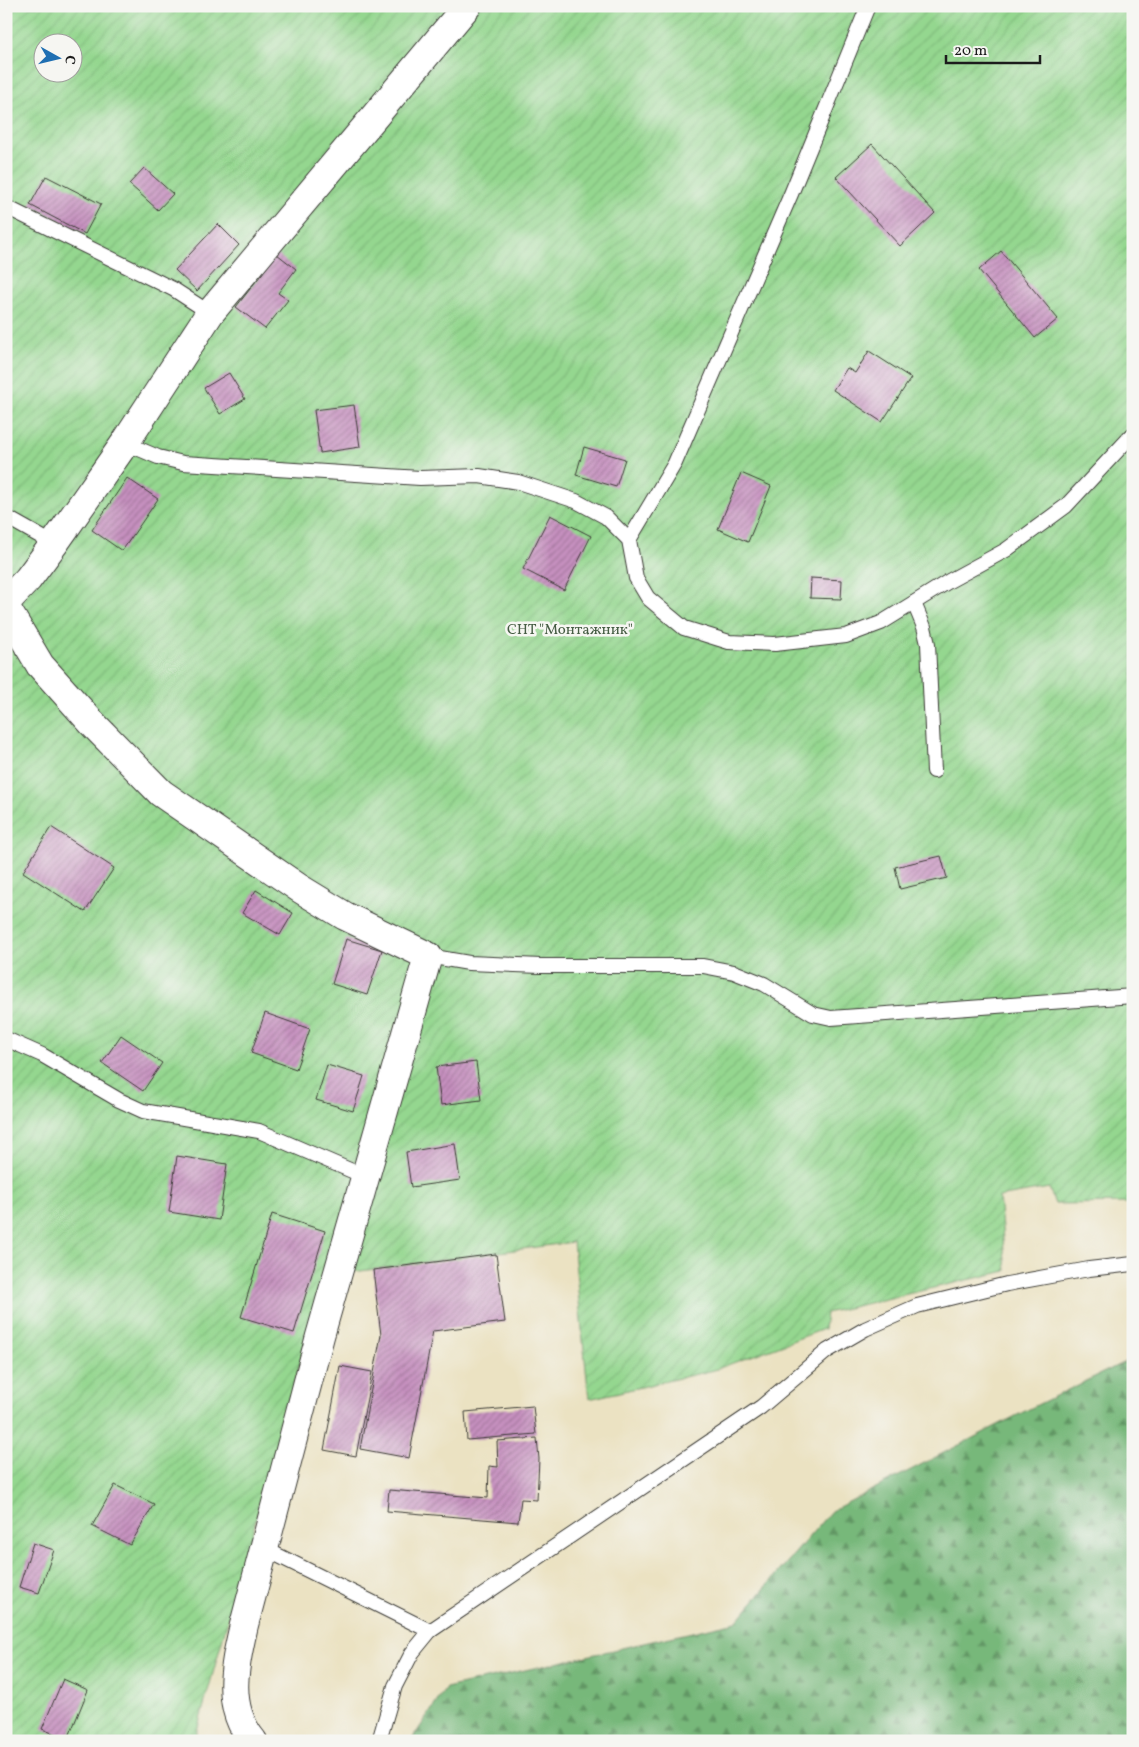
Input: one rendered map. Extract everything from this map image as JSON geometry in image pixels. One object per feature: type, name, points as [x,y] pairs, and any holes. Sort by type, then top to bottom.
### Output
[{"type":"street","points":[[6,602],[28,579],[54,544],[125,443],[210,313],[467,6]]},
{"type":"street","points":[[6,608],[40,665],[93,724],[161,792],[299,888],[345,916],[428,956],[320,1336],[244,1625],[234,1671],[236,1707],[247,1733],[253,1741]]},
{"type":"lane","points":[[629,540],[675,464],[791,194],[868,6]]},
{"type":"lane","points":[[6,207],[173,289],[210,313]]},
{"type":"lane","points":[[125,443],[158,457],[183,463],[420,478],[479,476],[518,482],[576,501],[606,517],[629,540],[636,578],[648,598],[684,628],[729,642],[775,644],[846,636],[882,623],[1006,550],[1066,506],[1133,434]]},
{"type":"lane","points":[[6,517],[54,544]]},
{"type":"lane","points":[[914,603],[924,627],[928,644],[934,771]]},
{"type":"lane","points":[[428,956],[469,963],[541,966],[703,966],[734,972],[764,984],[813,1014],[831,1018],[1133,996]]},
{"type":"lane","points":[[6,1039],[42,1055],[119,1100],[143,1111],[259,1131],[366,1177]]},
{"type":"lane","points":[[379,1741],[395,1686],[412,1653],[430,1630],[761,1407],[828,1351],[865,1330],[917,1306],[1007,1284],[1089,1269],[1133,1264]]},
{"type":"lane","points":[[263,1548],[430,1630]]},
{"type":"green space","name":"СНТ \"Монтажник\"","points":[[6,6],[1133,6],[1133,1203],[1055,1204],[1049,1188],[999,1197],[1006,1271],[826,1313],[824,1329],[714,1370],[589,1399],[573,1242],[324,1276],[194,1741],[6,1741]]},
{"type":"green space","points":[[1133,1358],[1133,1741],[411,1741],[446,1688],[736,1622],[831,1511]]},
{"type":"building","points":[[872,144],[935,213],[900,246],[836,177]]},
{"type":"building","points":[[144,168],[173,194],[158,210],[129,184]]},
{"type":"building","points":[[46,176],[101,204],[85,234],[30,205]]},
{"type":"building","points":[[218,224],[239,245],[197,291],[175,270]]},
{"type":"building","points":[[1001,251],[1058,319],[1035,338],[979,270]]},
{"type":"building","points":[[277,254],[296,269],[278,293],[288,300],[265,329],[236,307]]},
{"type":"building","points":[[869,351],[911,378],[882,422],[833,390],[847,368],[855,373]]},
{"type":"building","points":[[229,373],[245,399],[220,414],[204,388]]},
{"type":"building","points":[[354,405],[360,447],[320,453],[314,410]]},
{"type":"building","points":[[584,447],[625,459],[616,487],[576,475]]},
{"type":"building","points":[[741,473],[771,486],[748,542],[718,529]]},
{"type":"building","points":[[127,478],[158,499],[122,551],[92,530]]},
{"type":"building","points":[[550,515],[591,536],[564,590],[523,569]]},
{"type":"building","points":[[811,578],[842,580],[841,599],[810,598]]},
{"type":"building","points":[[51,827],[114,868],[85,912],[23,872]]},
{"type":"building","points":[[941,856],[947,878],[900,889],[895,867]]},
{"type":"building","points":[[256,890],[293,913],[280,935],[242,913]]},
{"type":"building","points":[[346,939],[382,950],[367,995],[332,984]]},
{"type":"building","points":[[265,1013],[310,1029],[296,1069],[251,1053]]},
{"type":"building","points":[[121,1035],[162,1063],[143,1091],[102,1063]]},
{"type":"building","points":[[476,1062],[481,1100],[441,1105],[436,1067]]},
{"type":"building","points":[[327,1065],[364,1076],[353,1111],[316,1100]]},
{"type":"building","points":[[455,1144],[460,1180],[411,1187],[406,1152]]},
{"type":"building","points":[[177,1156],[227,1164],[219,1220],[169,1212]]},
{"type":"building","points":[[272,1214],[325,1231],[294,1333],[241,1317]]},
{"type":"building","points":[[496,1254],[505,1322],[433,1331],[409,1458],[360,1449],[381,1335],[373,1270]]},
{"type":"building","points":[[340,1366],[372,1372],[356,1456],[324,1450]]},
{"type":"building","points":[[533,1406],[536,1434],[467,1440],[465,1412]]},
{"type":"building","points":[[537,1438],[539,1459],[537,1500],[521,1499],[518,1522],[387,1511],[389,1490],[488,1498],[489,1466],[498,1467],[497,1441]]},
{"type":"building","points":[[115,1485],[154,1504],[130,1545],[92,1526]]},
{"type":"building","points":[[33,1543],[54,1550],[39,1593],[19,1587]]},
{"type":"building","points":[[63,1679],[88,1690],[68,1739],[42,1729]]}]
